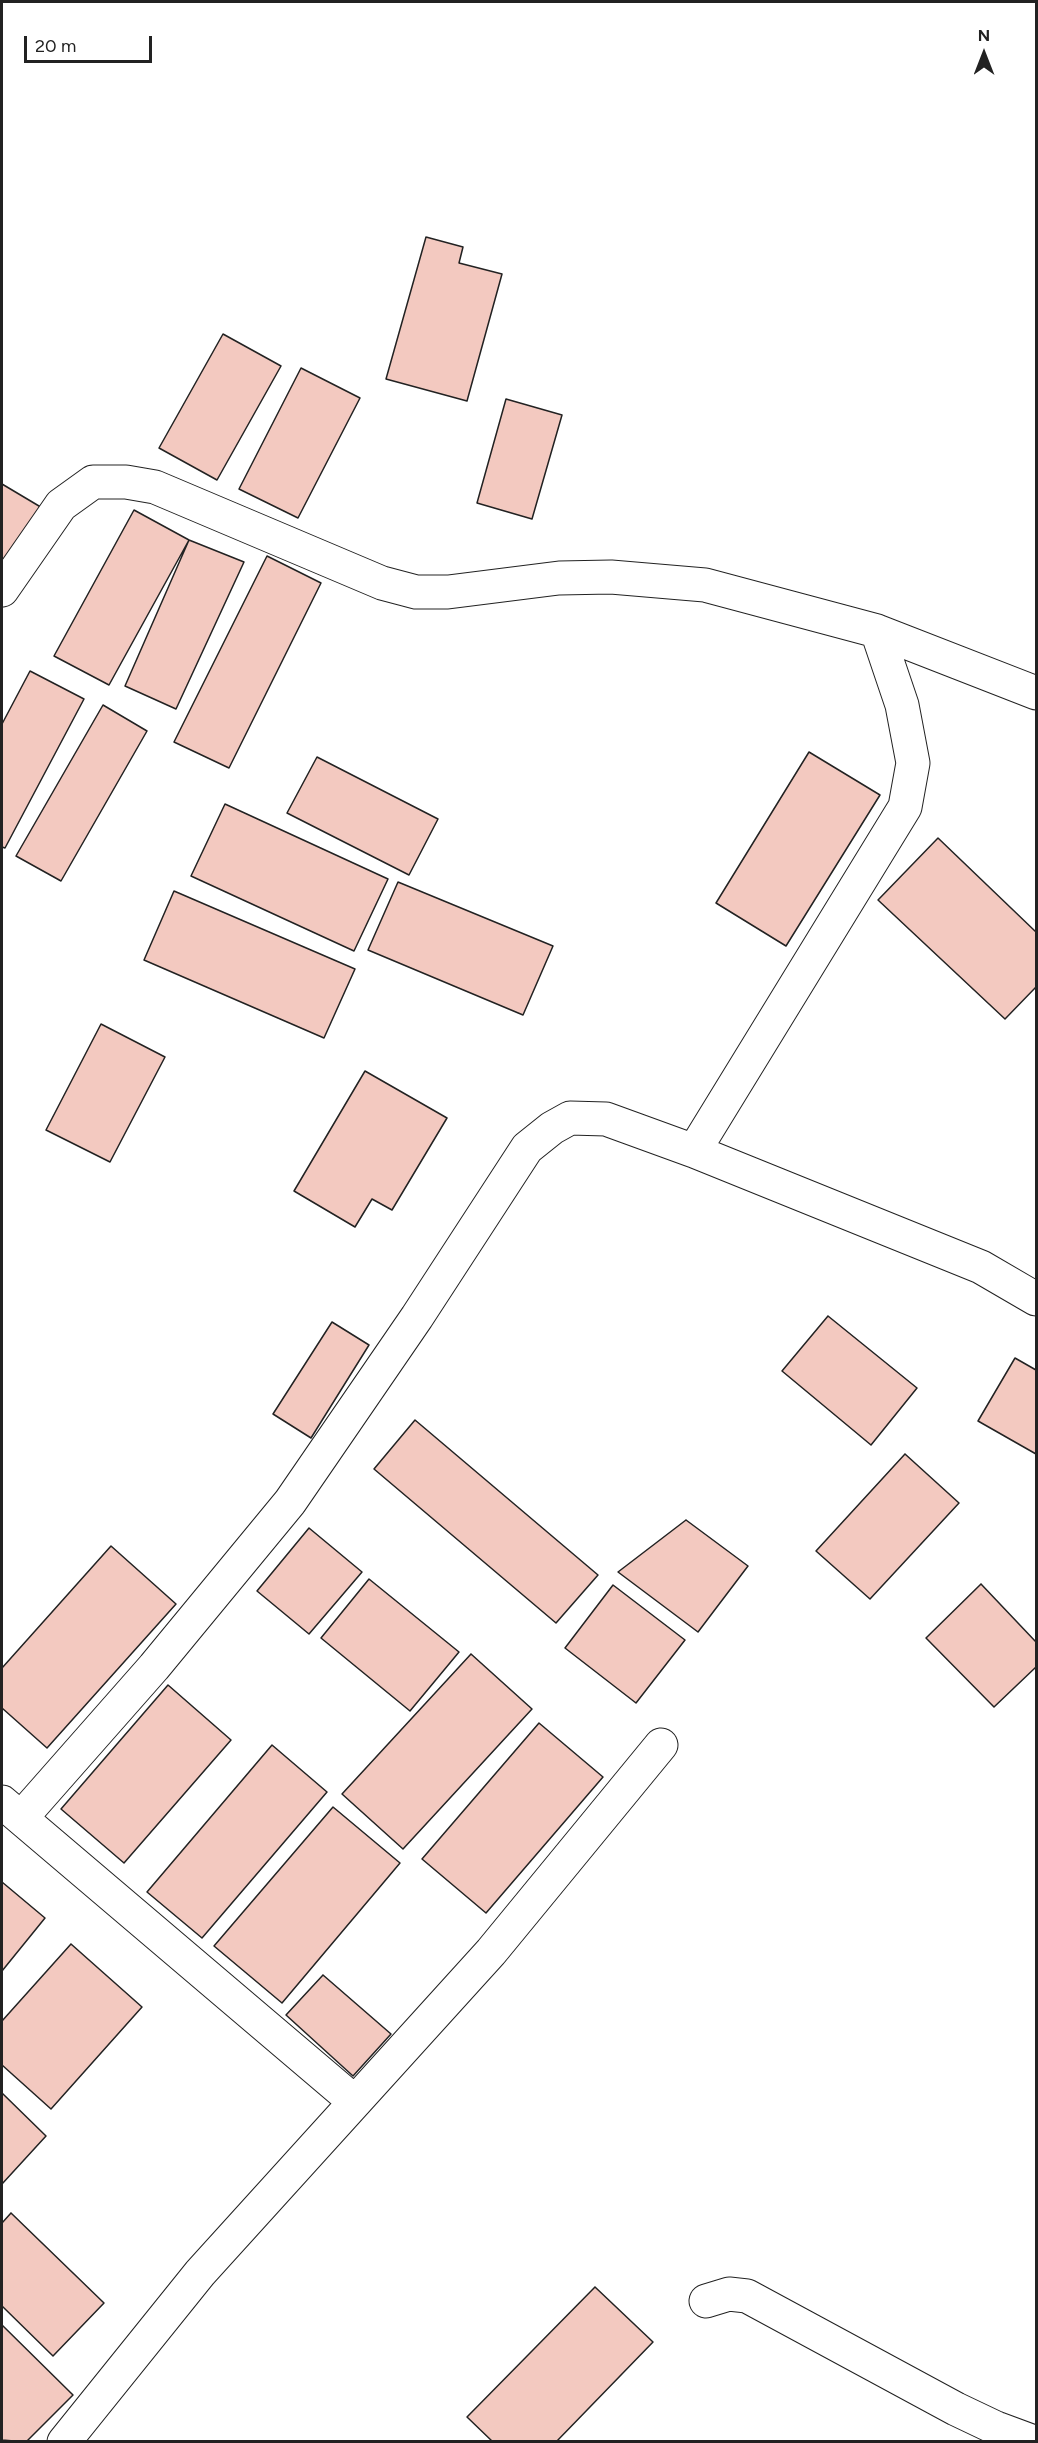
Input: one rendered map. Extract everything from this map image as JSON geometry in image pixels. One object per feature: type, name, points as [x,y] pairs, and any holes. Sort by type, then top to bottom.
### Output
[{"type":"street","points":[[2,590],[61,506],[93,482],[126,482],[155,487],[382,583],[416,592],[448,592],[559,578],[610,577],[705,585],[877,631],[1036,693]]},
{"type":"street","points":[[694,1151],[904,807],[913,764],[902,705],[877,631]]},
{"type":"street","points":[[355,2102],[11,1810],[154,1667],[290,1502],[417,1317],[527,1148],[552,1128],[570,1118],[606,1119],[694,1151],[981,1267],[1036,1299]]},
{"type":"street","points":[[64,2442],[200,2273],[491,1952],[661,1745]]},
{"type":"street","points":[[706,2301],[729,2294],[747,2296],[956,2409],[996,2428],[1034,2442]]},
{"type":"building","points":[[426,237],[463,247],[459,263],[502,274],[467,401],[386,379]]},
{"type":"building","points":[[223,334],[281,366],[217,480],[159,448]]},
{"type":"building","points":[[301,368],[360,398],[298,518],[239,489]]},
{"type":"building","points":[[506,399],[562,415],[532,519],[477,503]]},
{"type":"building","points":[[2,484],[44,509],[2,579]]},
{"type":"building","points":[[134,510],[189,540],[109,685],[54,656]]},
{"type":"building","points":[[189,540],[244,562],[176,709],[125,686]]},
{"type":"building","points":[[267,556],[321,583],[229,768],[174,742]]},
{"type":"building","points":[[30,671],[84,699],[5,848],[2,847],[2,724]]},
{"type":"building","points":[[103,705],[147,731],[61,881],[16,856]]},
{"type":"building","points":[[809,752],[880,795],[786,946],[716,903]]},
{"type":"building","points":[[317,757],[438,819],[409,875],[287,813]]},
{"type":"building","points":[[225,804],[388,879],[354,951],[191,876]]},
{"type":"building","points":[[938,838],[1036,932],[1036,987],[1005,1019],[878,900]]},
{"type":"building","points":[[398,882],[553,946],[523,1015],[368,950]]},
{"type":"building","points":[[174,891],[355,969],[324,1038],[144,960]]},
{"type":"building","points":[[101,1024],[165,1057],[110,1162],[46,1130]]},
{"type":"building","points":[[365,1071],[447,1118],[392,1210],[372,1199],[355,1227],[294,1191]]},
{"type":"building","points":[[828,1316],[917,1388],[871,1445],[782,1371]]},
{"type":"building","points":[[332,1322],[369,1345],[311,1438],[273,1414]]},
{"type":"building","points":[[1015,1358],[1036,1370],[1036,1454],[978,1421]]},
{"type":"building","points":[[415,1420],[598,1575],[556,1623],[374,1469]]},
{"type":"building","points":[[905,1454],[959,1503],[870,1599],[816,1551]]},
{"type":"building","points":[[686,1520],[748,1566],[698,1632],[618,1572]]},
{"type":"building","points":[[309,1528],[362,1572],[309,1634],[257,1591]]},
{"type":"building","points":[[111,1546],[176,1604],[47,1748],[2,1708],[2,1668]]},
{"type":"building","points":[[369,1579],[459,1652],[410,1711],[321,1638]]},
{"type":"building","points":[[981,1584],[1036,1642],[1036,1667],[994,1707],[926,1638]]},
{"type":"building","points":[[613,1585],[685,1640],[636,1703],[565,1648]]},
{"type":"building","points":[[471,1654],[532,1709],[403,1849],[342,1794]]},
{"type":"building","points":[[168,1685],[231,1740],[124,1863],[61,1809]]},
{"type":"building","points":[[539,1723],[603,1777],[486,1913],[422,1859]]},
{"type":"building","points":[[272,1745],[327,1792],[202,1938],[147,1892]]},
{"type":"building","points":[[333,1807],[400,1863],[282,2003],[214,1946]]},
{"type":"building","points":[[2,1882],[45,1918],[2,1971]]},
{"type":"building","points":[[71,1944],[142,2007],[51,2109],[2,2065],[2,2021]]},
{"type":"building","points":[[323,1975],[391,2034],[353,2076],[286,2015]]},
{"type":"building","points":[[2,2093],[46,2136],[2,2184]]},
{"type":"building","points":[[11,2213],[104,2303],[53,2356],[2,2306],[2,2223]]},
{"type":"building","points":[[595,2287],[653,2342],[556,2442],[493,2442],[467,2417]]},
{"type":"building","points":[[2,2325],[73,2395],[26,2442],[2,2440]]}]
